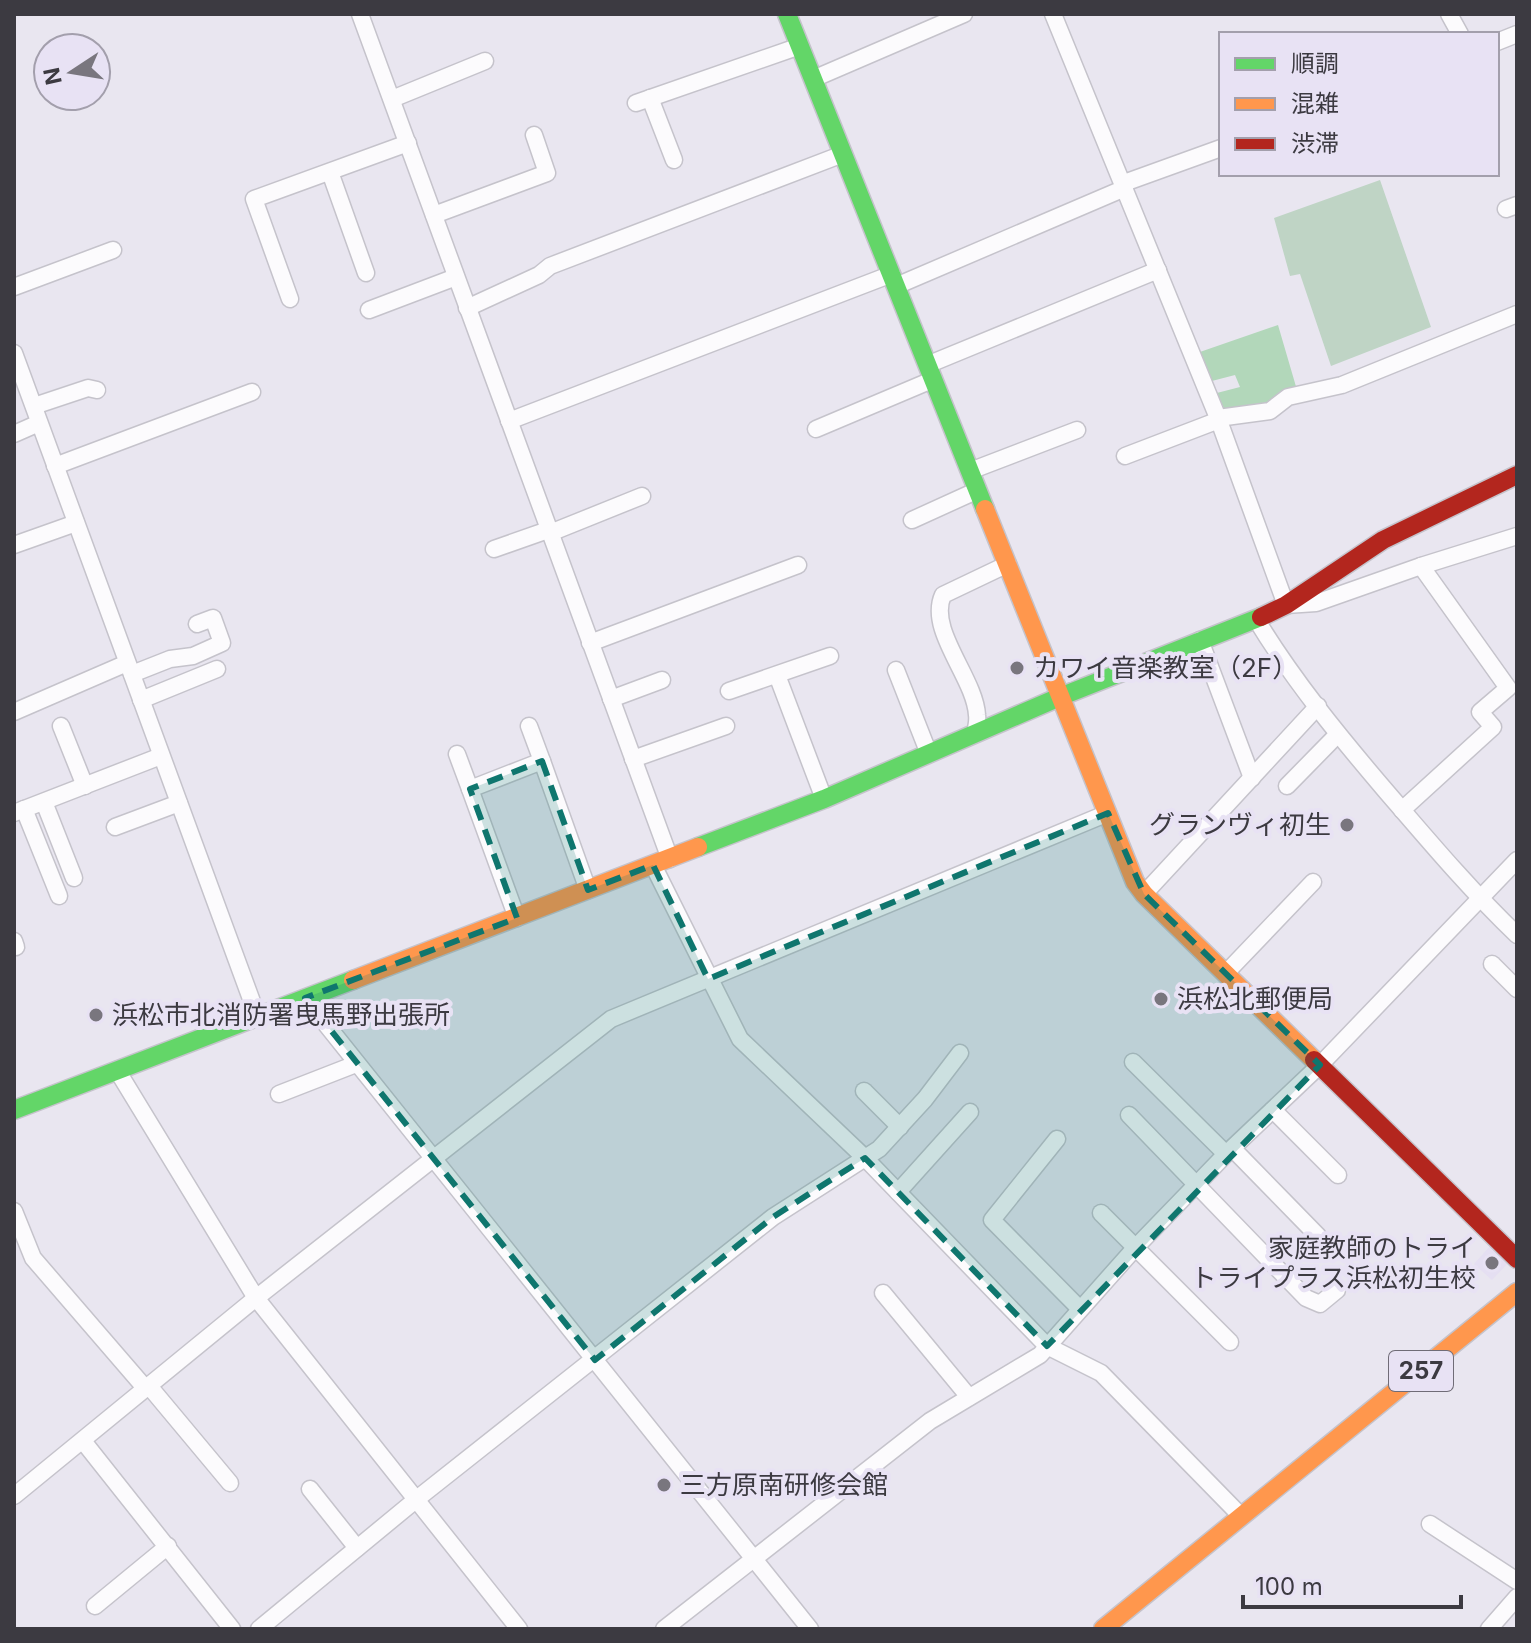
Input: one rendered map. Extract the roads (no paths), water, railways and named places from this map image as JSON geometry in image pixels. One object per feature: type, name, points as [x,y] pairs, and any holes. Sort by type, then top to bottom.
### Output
[{"type":"main road","points":[[787,14],[1135,882],[1517,1259]]},
{"type":"main road","points":[[14,1110],[824,799],[1062,696],[1256,619],[1286,605],[1383,540],[1517,475]]},
{"type":"main road","name":"257","points":[[1103,1629],[1517,1292]]},
{"type":"street","points":[[360,14],[633,759],[662,862],[708,979],[740,1039],[865,1158],[1047,1346],[1101,1373],[1241,1516]]},
{"type":"street","points":[[813,79],[964,14]]},
{"type":"street","points":[[1053,14],[1218,419],[1286,605],[1316,603],[1517,536]]},
{"type":"street","points":[[1449,14],[1459,32]]},
{"type":"street","points":[[674,160],[643,101],[800,46]]},
{"type":"street","points":[[392,99],[485,61]]},
{"type":"street","points":[[434,215],[547,173],[534,135]]},
{"type":"street","points":[[290,299],[254,199],[408,143]]},
{"type":"street","points":[[509,421],[894,280],[1219,149]]},
{"type":"street","points":[[467,308],[539,275],[550,266],[843,154]]},
{"type":"street","points":[[330,172],[366,273]]},
{"type":"street","points":[[14,287],[113,250]]},
{"type":"street","points":[[816,429],[930,372],[1158,270]]},
{"type":"street","points":[[369,310],[456,277]]},
{"type":"street","points":[[1125,456],[1218,419],[1270,411],[1288,397],[1342,385],[1517,314]]},
{"type":"street","points":[[14,353],[258,1018]]},
{"type":"street","points":[[34,406],[88,388],[97,390]]},
{"type":"street","points":[[55,466],[252,392]]},
{"type":"street","points":[[14,434],[39,423]]},
{"type":"street","points":[[970,471],[1077,430]]},
{"type":"street","points":[[912,520],[978,490]]},
{"type":"street","points":[[494,549],[642,496]]},
{"type":"street","points":[[14,545],[76,523]]},
{"type":"street","points":[[975,734],[977,714],[941,621],[941,599],[943,595],[1008,564]]},
{"type":"street","points":[[590,643],[798,565]]},
{"type":"street","points":[[1402,810],[1493,727],[1480,712],[1508,688],[1421,566]]},
{"type":"street","points":[[14,712],[130,669],[193,656],[222,643],[213,618],[197,624]]},
{"type":"street","points":[[1256,619],[1280,658],[1338,734],[1479,898],[1517,935]]},
{"type":"street","points":[[1200,640],[1252,778]]},
{"type":"street","points":[[729,691],[830,656]]},
{"type":"street","points":[[141,700],[217,669]]},
{"type":"street","points":[[896,670],[929,754]]},
{"type":"street","points":[[777,675],[824,799]]},
{"type":"street","points":[[611,699],[662,680]]},
{"type":"street","points":[[1144,894],[1318,706]]},
{"type":"street","points":[[61,726],[85,786]]},
{"type":"street","points":[[529,726],[588,890]]},
{"type":"street","points":[[633,759],[726,726]]},
{"type":"street","points":[[1287,786],[1338,734]]},
{"type":"street","points":[[457,754],[517,918]]},
{"type":"street","points":[[59,896],[19,811],[161,756]]},
{"type":"street","points":[[470,789],[542,761]]},
{"type":"street","points":[[44,802],[74,878]]},
{"type":"street","points":[[115,827],[179,803]]},
{"type":"street","points":[[14,1496],[256,1298],[611,1019],[1108,813]]},
{"type":"street","points":[[664,1629],[930,1421],[1040,1355],[1135,1248],[1320,1065],[1517,860]]},
{"type":"street","points":[[1226,973],[1313,882]]},
{"type":"street","points":[[1492,964],[1517,989]]},
{"type":"street","points":[[305,998],[810,1629]]},
{"type":"street","points":[[259,1629],[418,1498],[773,1217],[879,1149],[960,1053]]},
{"type":"street","points":[[1133,1062],[1318,1236]]},
{"type":"street","points":[[279,1094],[356,1064]]},
{"type":"street","points":[[117,1070],[256,1298],[418,1498],[519,1629]]},
{"type":"street","points":[[864,1091],[900,1127]]},
{"type":"street","points":[[1273,1110],[1338,1175]]},
{"type":"street","points":[[898,1192],[970,1112]]},
{"type":"street","points":[[1129,1115],[1313,1303],[1320,1304],[1337,1290]]},
{"type":"street","points":[[1057,1139],[992,1220],[1080,1309]]},
{"type":"street","points":[[14,1211],[33,1258],[230,1483]]},
{"type":"street","points":[[1101,1213],[1230,1342]]},
{"type":"street","points":[[883,1293],[969,1397]]},
{"type":"street","points":[[83,1441],[232,1629]]},
{"type":"street","points":[[310,1489],[357,1548]]},
{"type":"street","points":[[1430,1524],[1517,1581]]},
{"type":"street","points":[[95,1606],[168,1546]]},
{"type":"street","points":[[1489,1629],[1517,1597]]},
{"type":"place","name":"カワイ音楽教室（2F）","points":[[1017,668]]},
{"type":"place","name":"グランヴィ初生","points":[[1347,825]]},
{"type":"place","name":"浜松北郵便局","points":[[1161,999]]},
{"type":"place","name":"浜松市北消防署曳馬野出張所","points":[[96,1015]]},
{"type":"place","name":"家庭教師のトライ トライプラス浜松初生校","points":[[1492,1263]]},
{"type":"place","name":"三方原南研修会館","points":[[664,1485]]}]
